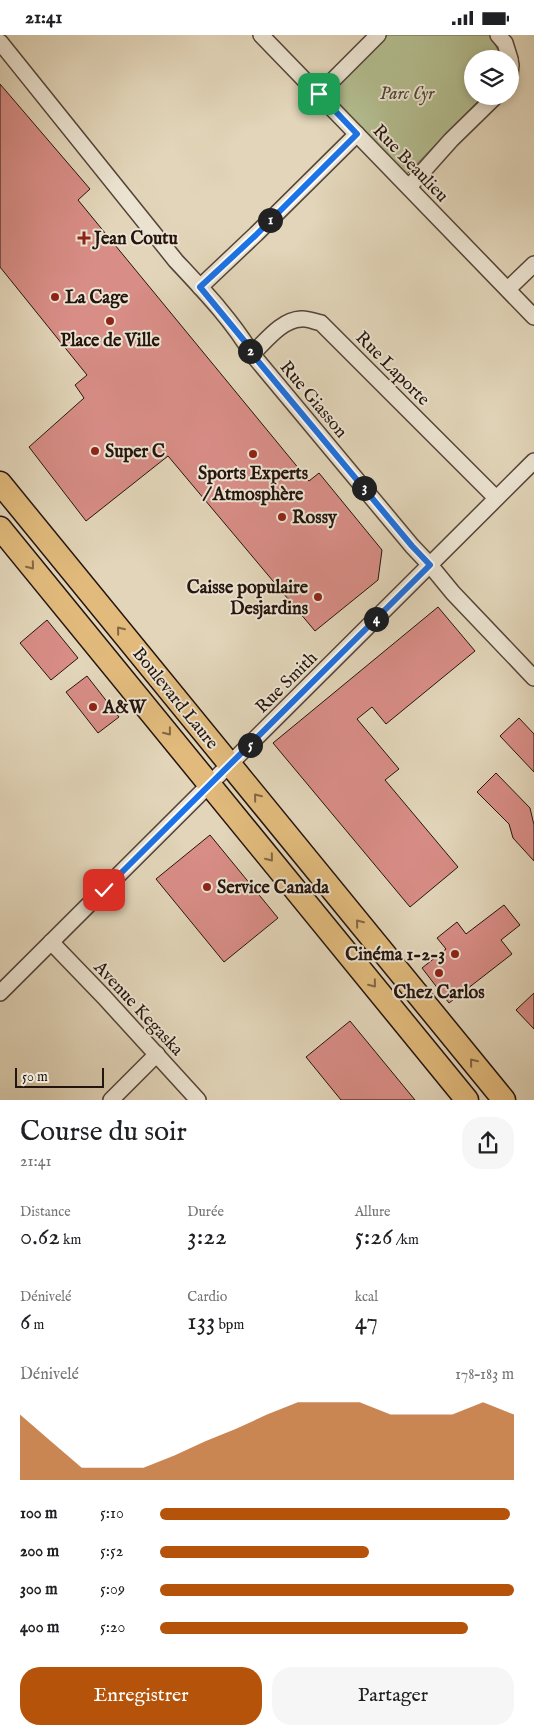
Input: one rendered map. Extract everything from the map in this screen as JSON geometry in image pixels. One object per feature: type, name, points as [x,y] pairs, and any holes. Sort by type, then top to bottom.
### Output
[{"type":"highway","name":"Boulevard Laure","points":[[0,483],[504,1100]]},
{"type":"highway","name":"Boulevard Laure","points":[[0,528],[467,1100]]},
{"type":"street","name":"Rue Beaulieu","points":[[261,35],[534,317]]},
{"type":"street","points":[[319,94],[378,35]]},
{"type":"street","points":[[498,35],[505,43],[507,50]]},
{"type":"street","name":"Rue Giasson","points":[[0,42],[176,261],[246,343],[252,354],[412,546],[453,593],[534,678]]},
{"type":"street","points":[[409,187],[487,105]]},
{"type":"street","points":[[200,287],[256,235],[357,134]]},
{"type":"street","points":[[508,289],[534,264]]},
{"type":"street","name":"Rue Laporte","points":[[252,354],[278,328],[291,321],[302,319],[321,323],[496,499]]},
{"type":"street","name":"Rue Smith","points":[[0,993],[534,461]]},
{"type":"street","name":"Avenue Kegaska","points":[[51,942],[198,1100]]},
{"type":"street","points":[[110,1100],[157,1054]]},
{"type":"green space","name":"Parc Cyr","points":[[385,35],[490,35],[498,50],[464,50],[464,105],[474,105],[407,174],[327,94]]},
{"type":"building","name":"Place de Ville","points":[[0,84],[90,189],[78,200],[309,481],[319,473],[382,550],[378,580],[315,631],[168,456],[86,521],[29,447],[84,398],[75,385],[87,375],[0,267]]},
{"type":"building","points":[[438,607],[475,651],[386,724],[372,707],[357,719],[399,769],[385,780],[458,867],[410,907],[273,743]]},
{"type":"building","points":[[47,620],[78,658],[51,680],[20,643]]},
{"type":"building","points":[[87,676],[119,717],[98,733],[66,692]]},
{"type":"building","points":[[519,718],[534,734],[534,772],[500,736]]},
{"type":"building","points":[[496,773],[530,808],[534,825],[534,861],[513,838],[509,824],[477,792]]},
{"type":"building","points":[[210,835],[278,918],[224,962],[156,879]]},
{"type":"building","points":[[504,905],[520,925],[501,940],[512,954],[449,1003],[422,968],[446,949],[437,938],[457,922],[466,934]]},
{"type":"building","points":[[534,993],[534,1029],[516,1010]]},
{"type":"building","points":[[350,1021],[415,1100],[341,1100],[306,1057]]},
{"type":"place","name":"Jean Coutu","points":[[84,238]]},
{"type":"place","name":"La Cage","points":[[55,297]]},
{"type":"place","name":"Place de Ville","points":[[110,321]]},
{"type":"place","name":"Super C","points":[[95,451]]},
{"type":"place","name":"Sports Experts / Atmosphère","points":[[253,454]]},
{"type":"place","name":"Rossy","points":[[282,517]]},
{"type":"place","name":"Caisse populaire Desjardins","points":[[318,597]]},
{"type":"place","name":"A&W","points":[[93,707]]},
{"type":"place","name":"Service Canada","points":[[207,887]]},
{"type":"place","name":"Cinéma 1-2-3","points":[[455,954]]},
{"type":"place","name":"Chez Carlos","points":[[439,973]]},
{"type":"route","points":[[104,890],[430,565],[412,546],[252,354],[246,343],[200,287],[256,235],[357,134],[319,94]]}]
